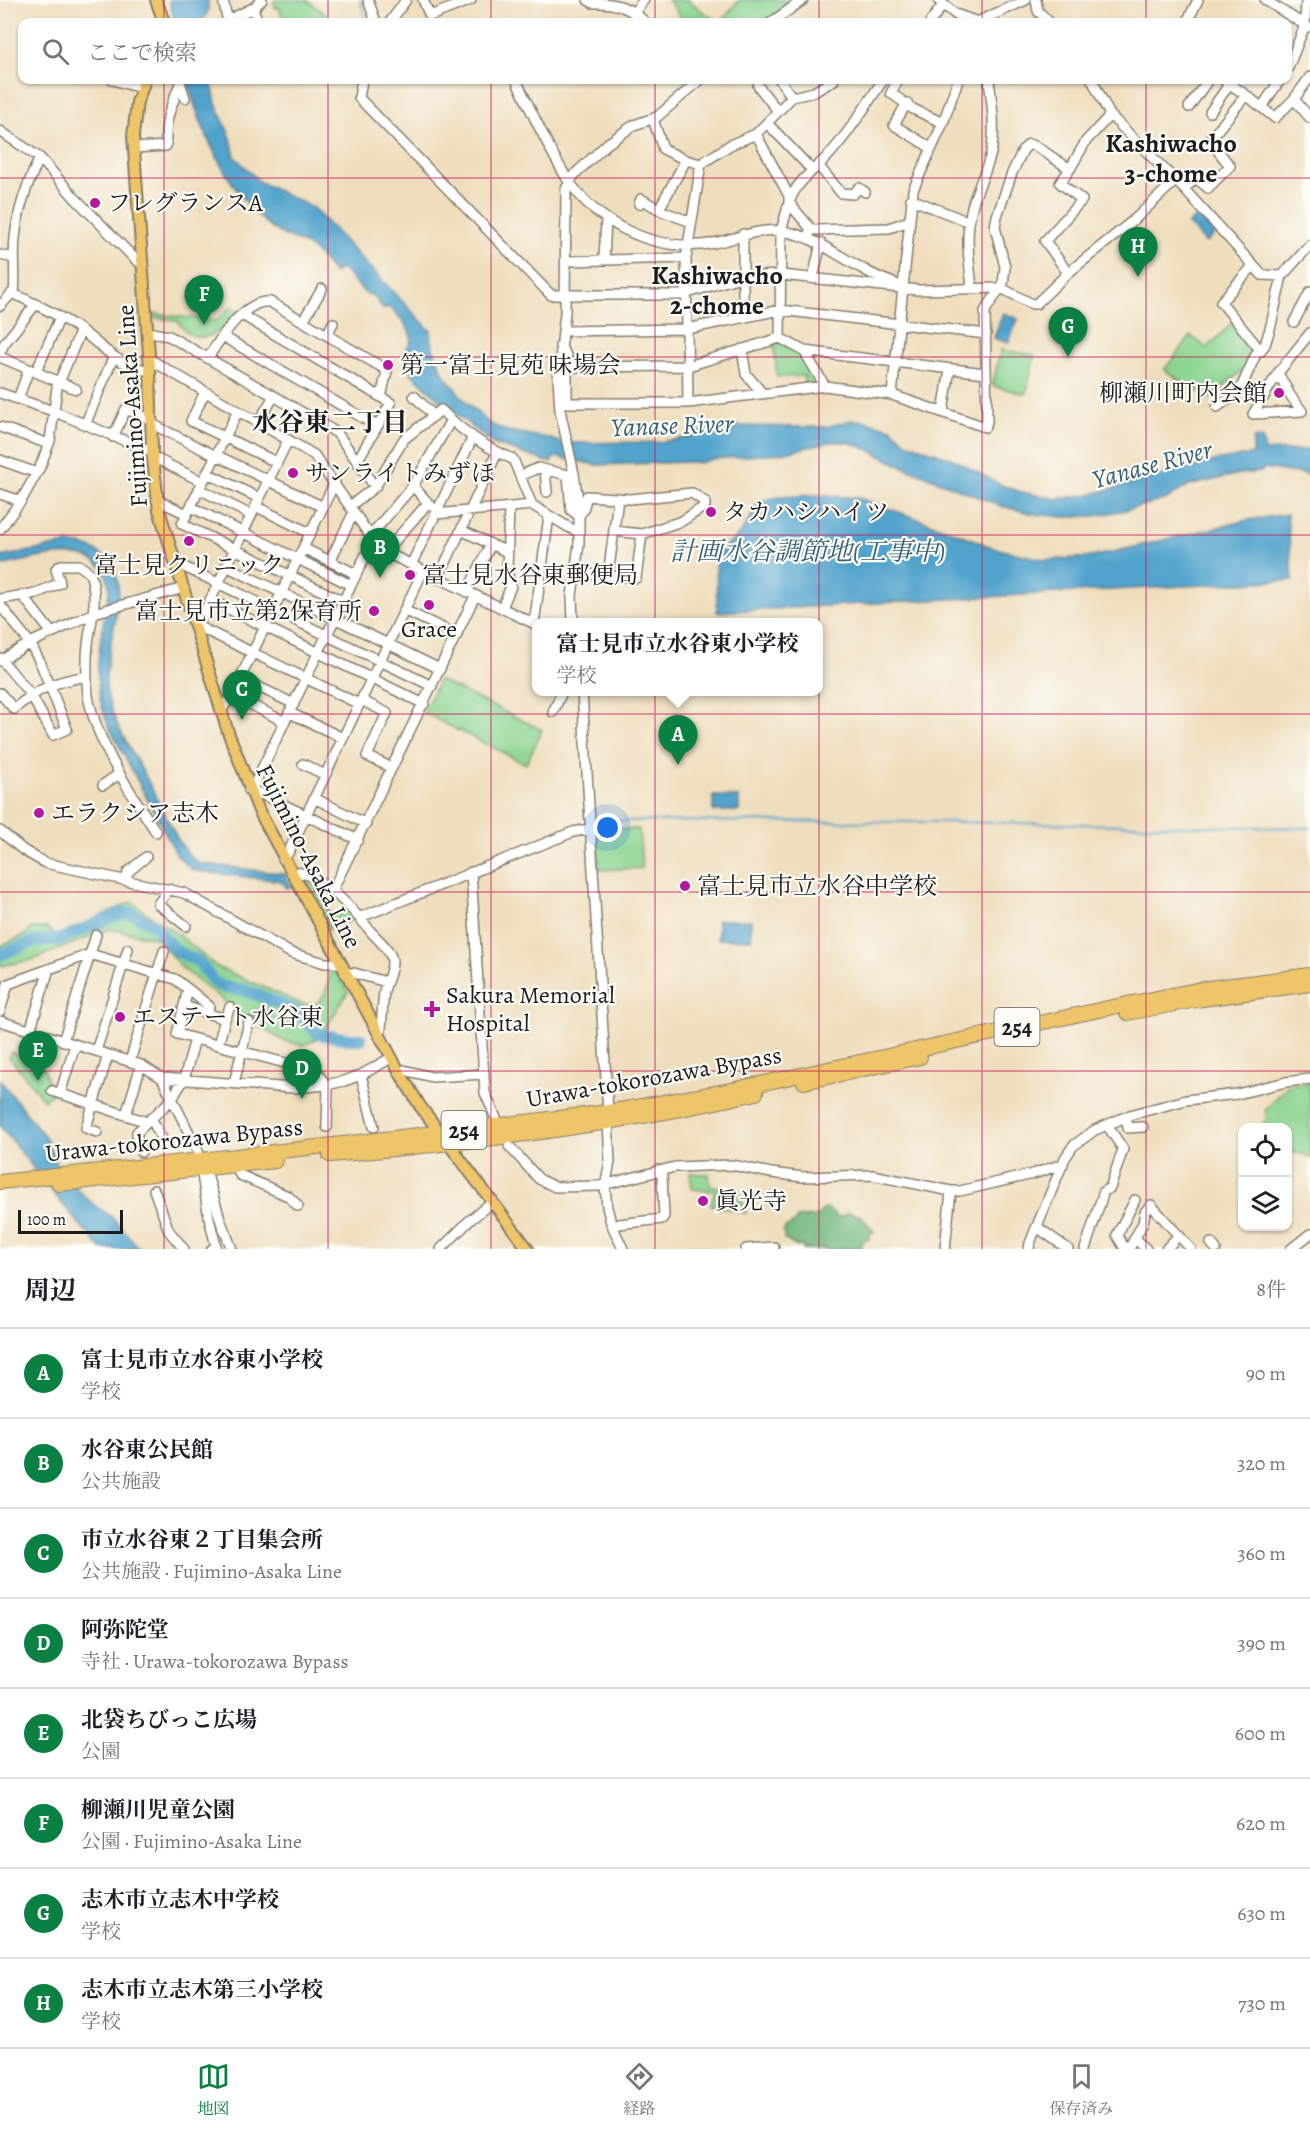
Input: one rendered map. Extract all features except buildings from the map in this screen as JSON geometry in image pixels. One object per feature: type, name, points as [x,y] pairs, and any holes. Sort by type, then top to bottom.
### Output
[{"type":"highway","name":"Urawa-tokorozawa Bypass","points":[[608,1117],[1124,1004],[1201,989],[1310,975]]},
{"type":"highway","name":"Urawa-tokorozawa Bypass","points":[[202,1166],[235,1165],[718,1102],[1116,1015],[1202,999],[1310,984]]},
{"type":"highway","name":"Urawa-tokorozawa Bypass","points":[[0,1190],[25,1184],[107,1174],[202,1166],[445,1138]]},
{"type":"highway","name":"Urawa-tokorozawa Bypass","points":[[0,1182],[25,1184]]},
{"type":"main road","points":[[156,0],[163,18]]},
{"type":"main road","name":"Fujimino-Asaka Line","points":[[143,84],[134,118],[134,148],[150,371],[152,454],[157,500],[221,711],[250,791],[283,859],[391,1058],[420,1106],[528,1249]]},
{"type":"street","points":[[223,0],[227,18]]},
{"type":"street","points":[[234,18],[253,8],[262,0]]},
{"type":"street","points":[[368,0],[375,18]]},
{"type":"street","points":[[393,18],[406,0]]},
{"type":"street","points":[[423,0],[430,16],[471,0]]},
{"type":"street","points":[[588,0],[592,3],[610,2],[634,12],[641,18]]},
{"type":"street","points":[[634,12],[644,0]]},
{"type":"street","points":[[778,18],[803,0]]},
{"type":"street","points":[[986,18],[1026,0]]},
{"type":"street","points":[[1036,0],[1038,11],[1045,18]]},
{"type":"street","points":[[1189,18],[1198,0]]},
{"type":"street","points":[[1265,0],[1308,26]]},
{"type":"street","points":[[1292,58],[1308,26],[1306,0]]},
{"type":"street","points":[[932,18],[941,3],[956,14],[966,18]]},
{"type":"street","points":[[253,8],[257,18]]},
{"type":"street","points":[[1231,84],[1275,118],[1294,99],[1310,77]]},
{"type":"street","points":[[134,148],[166,146],[165,124],[179,84]]},
{"type":"street","points":[[181,84],[185,98]]},
{"type":"street","points":[[361,84],[359,98],[552,295],[681,295],[743,277],[782,276],[878,282],[920,290],[1001,288],[1036,304],[1068,273],[1136,219],[1175,181]]},
{"type":"street","points":[[518,84],[569,182],[606,219],[642,237],[664,243],[713,244],[743,234],[781,231],[809,234],[898,226],[909,221]]},
{"type":"street","points":[[686,84],[689,88]]},
{"type":"street","points":[[573,618],[579,511],[574,474],[559,403],[558,378],[565,296],[565,198],[569,182],[587,160],[634,125],[653,119],[694,84]]},
{"type":"street","points":[[783,84],[792,97]]},
{"type":"street","points":[[688,403],[686,258],[702,164],[730,145],[756,134],[792,97],[814,92],[827,84]]},
{"type":"street","points":[[780,338],[781,231],[789,203],[795,190],[828,156],[880,84]]},
{"type":"street","points":[[896,84],[891,93],[914,109],[943,123]]},
{"type":"street","points":[[892,395],[911,199],[957,84]]},
{"type":"street","points":[[972,288],[969,222],[974,200],[991,154],[994,134],[989,84]]},
{"type":"street","points":[[1094,84],[1110,115],[1184,189],[1253,266],[1262,274],[1282,276]]},
{"type":"street","points":[[1189,107],[1205,84]]},
{"type":"street","points":[[1210,112],[1225,84]]},
{"type":"street","points":[[1262,107],[1277,84]]},
{"type":"street","points":[[758,86],[778,111]]},
{"type":"street","points":[[1184,189],[1196,178],[1208,188],[1230,166],[1215,147],[1212,137],[1246,95]]},
{"type":"street","points":[[1294,99],[1310,118]]},
{"type":"street","points":[[907,103],[894,125],[931,148]]},
{"type":"street","points":[[1068,273],[1045,241],[1082,200],[1060,183],[1086,141],[1110,115]]},
{"type":"street","points":[[653,119],[663,149],[686,160],[702,164]]},
{"type":"street","points":[[767,123],[841,193],[853,194],[860,188],[865,192]]},
{"type":"street","points":[[0,131],[40,158],[75,198],[142,264]]},
{"type":"street","points":[[756,134],[789,196],[789,203],[809,234],[878,282]]},
{"type":"street","points":[[561,346],[565,352],[567,367],[567,404],[688,403],[825,386],[892,395],[985,427],[987,422],[985,310],[1001,288],[1005,267],[996,227],[997,216],[1012,173],[1023,150],[1029,144],[1070,169]]},
{"type":"street","points":[[14,294],[16,275],[14,258],[19,211],[31,174],[40,158]]},
{"type":"street","points":[[659,209],[686,160]]},
{"type":"street","points":[[639,204],[641,199],[691,222]]},
{"type":"street","points":[[911,199],[969,222]]},
{"type":"street","points":[[871,218],[882,227]]},
{"type":"street","points":[[604,260],[606,219]]},
{"type":"street","points":[[743,234],[744,317]]},
{"type":"street","points":[[813,278],[821,243]]},
{"type":"street","points":[[1217,407],[1241,388],[1256,354],[1261,351],[1271,325],[1282,276],[1310,245]]},
{"type":"street","points":[[0,255],[14,258]]},
{"type":"street","points":[[566,261],[686,258]]},
{"type":"street","points":[[1253,266],[1221,302],[1261,351]]},
{"type":"street","points":[[303,321],[322,289]]},
{"type":"street","points":[[1294,322],[1310,292]]},
{"type":"street","points":[[0,306],[12,293],[81,330],[113,358],[128,366],[150,371]]},
{"type":"street","points":[[208,358],[222,336],[242,315],[255,305],[266,301],[386,369],[381,397]]},
{"type":"street","points":[[1,346],[36,304]]},
{"type":"street","points":[[563,331],[687,329],[780,310],[986,334]]},
{"type":"street","points":[[242,315],[391,403],[357,461]]},
{"type":"street","points":[[18,399],[60,317]]},
{"type":"street","points":[[327,335],[333,323]]},
{"type":"street","points":[[0,529],[21,501],[37,473],[49,444],[58,381],[81,330]]},
{"type":"street","points":[[147,332],[169,336],[337,433],[375,487]]},
{"type":"street","points":[[1278,373],[1302,411],[1253,414],[1278,373],[1309,335]]},
{"type":"street","points":[[222,336],[377,426]]},
{"type":"street","points":[[567,367],[687,366],[780,338],[804,351],[985,373]]},
{"type":"street","points":[[742,349],[746,374],[764,394]]},
{"type":"street","points":[[804,351],[825,386]]},
{"type":"street","points":[[0,357],[76,389]]},
{"type":"street","points":[[85,425],[113,358]]},
{"type":"street","points":[[149,359],[318,457],[372,538],[385,552],[532,623]]},
{"type":"street","points":[[943,412],[950,369]]},
{"type":"street","points":[[205,392],[191,421],[276,462]]},
{"type":"street","points":[[0,393],[53,411],[152,454],[310,533]]},
{"type":"street","points":[[258,423],[274,396]]},
{"type":"street","points":[[414,396],[434,416]]},
{"type":"street","points":[[113,437],[126,409],[323,507]]},
{"type":"street","points":[[330,561],[352,509],[375,487],[404,439],[441,410],[473,437],[497,453],[513,459],[532,505],[579,532]]},
{"type":"street","points":[[238,411],[182,524],[343,601]]},
{"type":"street","points":[[358,840],[257,792],[250,791],[327,636],[372,538],[413,486],[451,420]]},
{"type":"street","points":[[0,427],[49,444]]},
{"type":"street","points":[[411,566],[473,437]]},
{"type":"street","points":[[288,440],[201,619],[195,625],[306,678],[387,713],[367,756],[392,768]]},
{"type":"street","points":[[438,579],[459,545],[461,530],[497,453]]},
{"type":"street","points":[[0,460],[37,473]]},
{"type":"street","points":[[520,476],[538,468],[568,476],[571,510],[583,510],[587,496],[618,499],[692,493],[705,502],[705,506],[682,521],[642,534],[614,531]]},
{"type":"street","points":[[545,470],[547,492]]},
{"type":"street","points":[[203,481],[255,506]]},
{"type":"street","points":[[221,711],[232,695],[335,483]]},
{"type":"street","points":[[413,486],[436,513]]},
{"type":"street","points":[[0,494],[21,501]]},
{"type":"street","points":[[608,576],[618,499]]},
{"type":"street","points":[[157,500],[243,532],[351,585]]},
{"type":"street","points":[[385,552],[428,503]]},
{"type":"street","points":[[436,513],[532,505]]},
{"type":"street","points":[[502,608],[511,586],[507,572],[509,507]]},
{"type":"street","points":[[536,618],[549,516]]},
{"type":"street","points":[[461,530],[507,552]]},
{"type":"street","points":[[575,573],[636,578],[642,534]]},
{"type":"street","points":[[332,891],[457,635],[491,544]]},
{"type":"street","points":[[303,548],[356,574]]},
{"type":"street","points":[[176,563],[432,686]]},
{"type":"street","points":[[0,599],[37,593],[60,583],[55,566],[79,565],[90,573],[98,611],[87,656],[88,699],[95,722],[119,774],[156,832]]},
{"type":"street","points":[[226,566],[440,669]]},
{"type":"street","points":[[283,859],[288,853],[423,571]]},
{"type":"street","points":[[0,605],[30,643],[51,684],[67,729],[53,735],[31,695],[1,660],[30,643],[51,632],[98,611],[184,588]]},
{"type":"street","points":[[22,595],[51,632]]},
{"type":"street","points":[[210,600],[424,704]]},
{"type":"street","points":[[404,610],[457,635]]},
{"type":"street","points":[[0,693],[14,710],[31,695],[51,684],[87,676]]},
{"type":"street","points":[[240,678],[289,713]]},
{"type":"street","points":[[232,695],[289,713],[343,738]]},
{"type":"street","points":[[553,712],[560,696]]},
{"type":"street","points":[[582,696],[608,1117],[610,1162],[606,1184],[607,1207],[623,1249]]},
{"type":"street","points":[[303,764],[325,775]]},
{"type":"street","points":[[103,785],[119,774]]},
{"type":"street","points":[[314,798],[366,824]]},
{"type":"street","points":[[361,916],[590,824]]},
{"type":"street","points":[[0,831],[23,850],[45,863],[169,889],[194,898],[291,953],[325,963],[339,963]]},
{"type":"street","points":[[126,880],[128,872],[146,857]]},
{"type":"street","points":[[291,872],[299,872],[332,891],[361,916],[391,958],[380,1038]]},
{"type":"street","points":[[471,872],[485,1093],[496,1118]]},
{"type":"street","points":[[169,889],[158,904],[186,926]]},
{"type":"street","points":[[63,1041],[96,935]]},
{"type":"street","points":[[96,1051],[128,950]]},
{"type":"street","points":[[130,1061],[164,951]]},
{"type":"street","points":[[0,1011],[4,986],[90,954],[175,979],[209,1006],[207,1013]]},
{"type":"street","points":[[30,1030],[49,969]]},
{"type":"street","points":[[345,973],[354,973],[386,982]]},
{"type":"street","points":[[188,989],[177,1034],[289,1064],[303,1056],[310,1068],[314,1068],[327,1085],[327,1127]]},
{"type":"street","points":[[183,1006],[225,1019]]},
{"type":"street","points":[[218,1045],[230,1007]]},
{"type":"street","points":[[0,1021],[130,1061],[162,1078],[293,1088],[327,1085],[361,1075],[391,1058]]},
{"type":"street","points":[[234,1083],[249,1022]]},
{"type":"street","points":[[34,1061],[43,1035]]},
{"type":"street","points":[[141,1152],[137,1132],[172,1099],[184,1079],[195,1039]]},
{"type":"street","points":[[75,1045],[56,1092],[126,1115],[149,1120],[162,1139]]},
{"type":"street","points":[[97,1132],[86,1128],[108,1055]]},
{"type":"street","points":[[126,1115],[141,1065]]},
{"type":"street","points":[[400,1073],[404,1070],[432,1077],[484,1074]]},
{"type":"street","points":[[361,1075],[374,1127]]},
{"type":"street","points":[[162,1078],[202,1166],[232,1249]]},
{"type":"street","points":[[1029,1249],[1072,1146],[1095,1130],[1126,1116],[1186,1100],[1237,1094],[1286,1082],[1310,1079]]},
{"type":"street","points":[[1126,1116],[1128,1128],[1143,1128]]},
{"type":"street","points":[[1085,1249],[1104,1191],[1110,1188],[1123,1149],[1107,1125]]},
{"type":"street","points":[[509,1146],[539,1179],[555,1187],[606,1184],[658,1170],[695,1165],[732,1165],[803,1177],[872,1175],[951,1191],[971,1189],[1063,1164]]},
{"type":"street","points":[[235,1165],[240,1175],[288,1196],[298,1206]]},
{"type":"street","points":[[202,1166],[209,1218],[216,1246],[212,1249]]},
{"type":"street","points":[[613,1227],[619,1224],[662,1219],[664,1216],[662,1176],[658,1170]]},
{"type":"street","points":[[154,1190],[169,1231],[184,1249]]},
{"type":"street","points":[[945,1249],[951,1191]]},
{"type":"street","points":[[1135,1200],[1117,1235],[1127,1249],[1143,1223],[1145,1212],[1151,1205],[1191,1249]]},
{"type":"street","points":[[441,1249],[493,1201]]},
{"type":"street","points":[[1037,1227],[1068,1249]]},
{"type":"street","points":[[1291,1249],[1310,1234]]},
{"type":"street","points":[[1166,1249],[1179,1235]]},
{"type":"street","points":[[1135,1238],[1146,1249]]},
{"type":"street","points":[[746,1249],[774,1247]]},
{"type":"green space","points":[[274,0],[307,0],[327,16],[326,18],[283,18],[279,7],[275,8]]},
{"type":"green space","points":[[668,0],[688,0],[713,18],[682,18]]},
{"type":"green space","points":[[739,0],[795,0],[770,18],[724,18]]},
{"type":"green space","points":[[231,307],[241,313],[217,332],[201,337],[193,336],[185,331],[178,321],[149,317],[149,313],[216,321]]},
{"type":"green space","points":[[1234,321],[1254,348],[1247,366],[1212,397],[1209,398],[1164,370],[1191,336],[1207,348]]},
{"type":"green space","points":[[781,341],[800,352],[821,382],[804,387],[804,376],[777,377],[774,343]]},
{"type":"green space","points":[[1001,350],[1035,355],[1026,394],[992,386]]},
{"type":"green space","points":[[439,680],[542,730],[526,764],[423,713]]},
{"type":"green space","points":[[600,829],[639,829],[642,868],[599,870],[597,833]]},
{"type":"green space","points":[[302,878],[313,884],[333,918],[350,909],[359,918],[329,929]]},
{"type":"green space","points":[[131,902],[179,935],[217,967],[302,1004],[316,1004],[320,1000],[327,988],[330,968],[337,970],[348,992],[321,1036],[305,1045],[300,1045],[282,1040],[251,1022],[182,968],[156,938],[109,929],[32,960],[0,966],[0,946],[25,935],[32,928],[47,928],[56,936]]},
{"type":"green space","points":[[11,1052],[44,1069],[52,1094],[44,1100],[9,1057]]},
{"type":"green space","points":[[1310,1081],[1310,1158],[1302,1153],[1292,1152],[1292,1123],[1264,1123],[1267,1118],[1265,1111],[1287,1086]]},
{"type":"green space","points":[[690,1173],[709,1174],[710,1185],[739,1192],[746,1213],[711,1205],[715,1191],[692,1189]]},
{"type":"green space","points":[[827,1208],[838,1217],[844,1217],[847,1212],[861,1216],[874,1232],[869,1234],[869,1239],[863,1241],[859,1249],[803,1249],[802,1245],[797,1247],[784,1239],[784,1229],[794,1223],[797,1218],[810,1216],[813,1218]]},
{"type":"water","points":[[169,0],[208,0],[208,11],[204,18],[173,18]]},
{"type":"water","points":[[188,84],[212,84],[216,104],[231,138],[235,157],[260,182],[312,207],[431,331],[433,348],[444,375],[467,403],[489,423],[503,430],[548,438],[562,443],[660,442],[729,426],[826,427],[852,420],[865,421],[891,428],[906,442],[953,459],[999,484],[1021,492],[1057,499],[1089,495],[1210,462],[1253,454],[1253,439],[1262,438],[1265,451],[1310,450],[1310,475],[1265,468],[1261,472],[1239,474],[1188,486],[1167,499],[1126,510],[1094,516],[1064,517],[1034,514],[1001,506],[848,442],[830,442],[782,453],[713,459],[699,463],[596,465],[557,457],[553,458],[551,463],[494,444],[447,407],[411,373],[404,352],[410,343],[410,335],[396,313],[389,307],[383,309],[374,296],[365,293],[344,271],[339,268],[334,274],[313,250],[273,229],[254,211],[218,159]]},
{"type":"water","points":[[1198,215],[1215,234],[1206,243],[1188,224]]},
{"type":"water","points":[[1003,313],[1018,319],[1008,343],[994,338]]},
{"type":"water","name":"計画水谷調節地(工事中)","points":[[816,495],[859,498],[994,548],[1046,560],[1092,557],[1248,520],[1287,514],[1293,580],[717,612],[716,552],[742,531],[758,501]]},
{"type":"water","points":[[66,544],[82,545],[96,551],[108,561],[116,575],[117,613],[106,671],[108,696],[121,732],[180,843],[198,863],[285,874],[292,887],[288,889],[281,881],[197,871],[190,868],[177,855],[108,725],[102,708],[98,658],[109,591],[105,573],[96,562],[83,556],[66,554],[0,566],[0,557]]},
{"type":"water","points":[[713,796],[739,797],[739,811],[713,811]]},
{"type":"water","points":[[718,920],[751,920],[751,939],[718,939]]},
{"type":"water","points":[[0,1080],[45,1137],[57,1164],[79,1191],[112,1217],[140,1249],[101,1249],[53,1193],[0,1126]]},
{"type":"waterway","points":[[360,0],[366,18]]},
{"type":"waterway","points":[[1264,385],[1310,325]]},
{"type":"waterway","points":[[596,821],[947,822],[1310,828]]},
{"type":"waterway","points":[[0,955],[32,942],[60,939],[122,913],[133,914],[154,925],[175,950],[199,962],[214,982],[223,987],[247,991],[299,1012],[316,1032],[361,1039]]},
{"type":"place","name":"フレグランスA","points":[[95,203]]},
{"type":"place","name":"志木市立志木第三小学校","points":[[1138,277]]},
{"type":"place","name":"柳瀬川児童公園","points":[[204,325]]},
{"type":"place","name":"志木市立志木中学校","points":[[1068,357]]},
{"type":"place","name":"第一富士見苑 味場会","points":[[388,365]]},
{"type":"place","name":"柳瀬川町内会館","points":[[1279,393]]},
{"type":"place","name":"サンライトみずほ","points":[[293,473]]},
{"type":"place","name":"タカハシハイツ","points":[[711,512]]},
{"type":"place","name":"富士見クリニック","points":[[189,541]]},
{"type":"place","name":"富士見水谷東郵便局","points":[[410,575]]},
{"type":"place","name":"水谷東公民館","points":[[380,578]]},
{"type":"place","name":"Grace","points":[[429,605]]},
{"type":"place","name":"富士見市立第2保育所","points":[[374,611]]},
{"type":"place","name":"市立水谷東２丁目集会所","points":[[242,720]]},
{"type":"place","name":"富士見市立水谷東小学校","points":[[678,765]]},
{"type":"place","name":"エラクシア志木","points":[[39,813]]},
{"type":"place","name":"富士見市立水谷中学校","points":[[685,886]]},
{"type":"place","name":"Sakura Memorial Hospital","points":[[432,1009]]},
{"type":"place","name":"エステート水谷東","points":[[120,1017]]},
{"type":"place","name":"北袋ちびっこ広場","points":[[38,1081]]},
{"type":"place","name":"阿弥陀堂","points":[[302,1099]]},
{"type":"place","name":"眞光寺","points":[[703,1201]]},
{"type":"district","name":"Kashiwacho 3-chome","points":[[1171,158]]},
{"type":"district","name":"Kashiwacho 2-chome","points":[[717,290]]},
{"type":"district","name":"水谷東二丁目","points":[[330,422]]},
{"type":"water label","name":"Yanase River","points":[[672,425]]},
{"type":"water label","name":"Yanase River","points":[[1152,464]]}]
